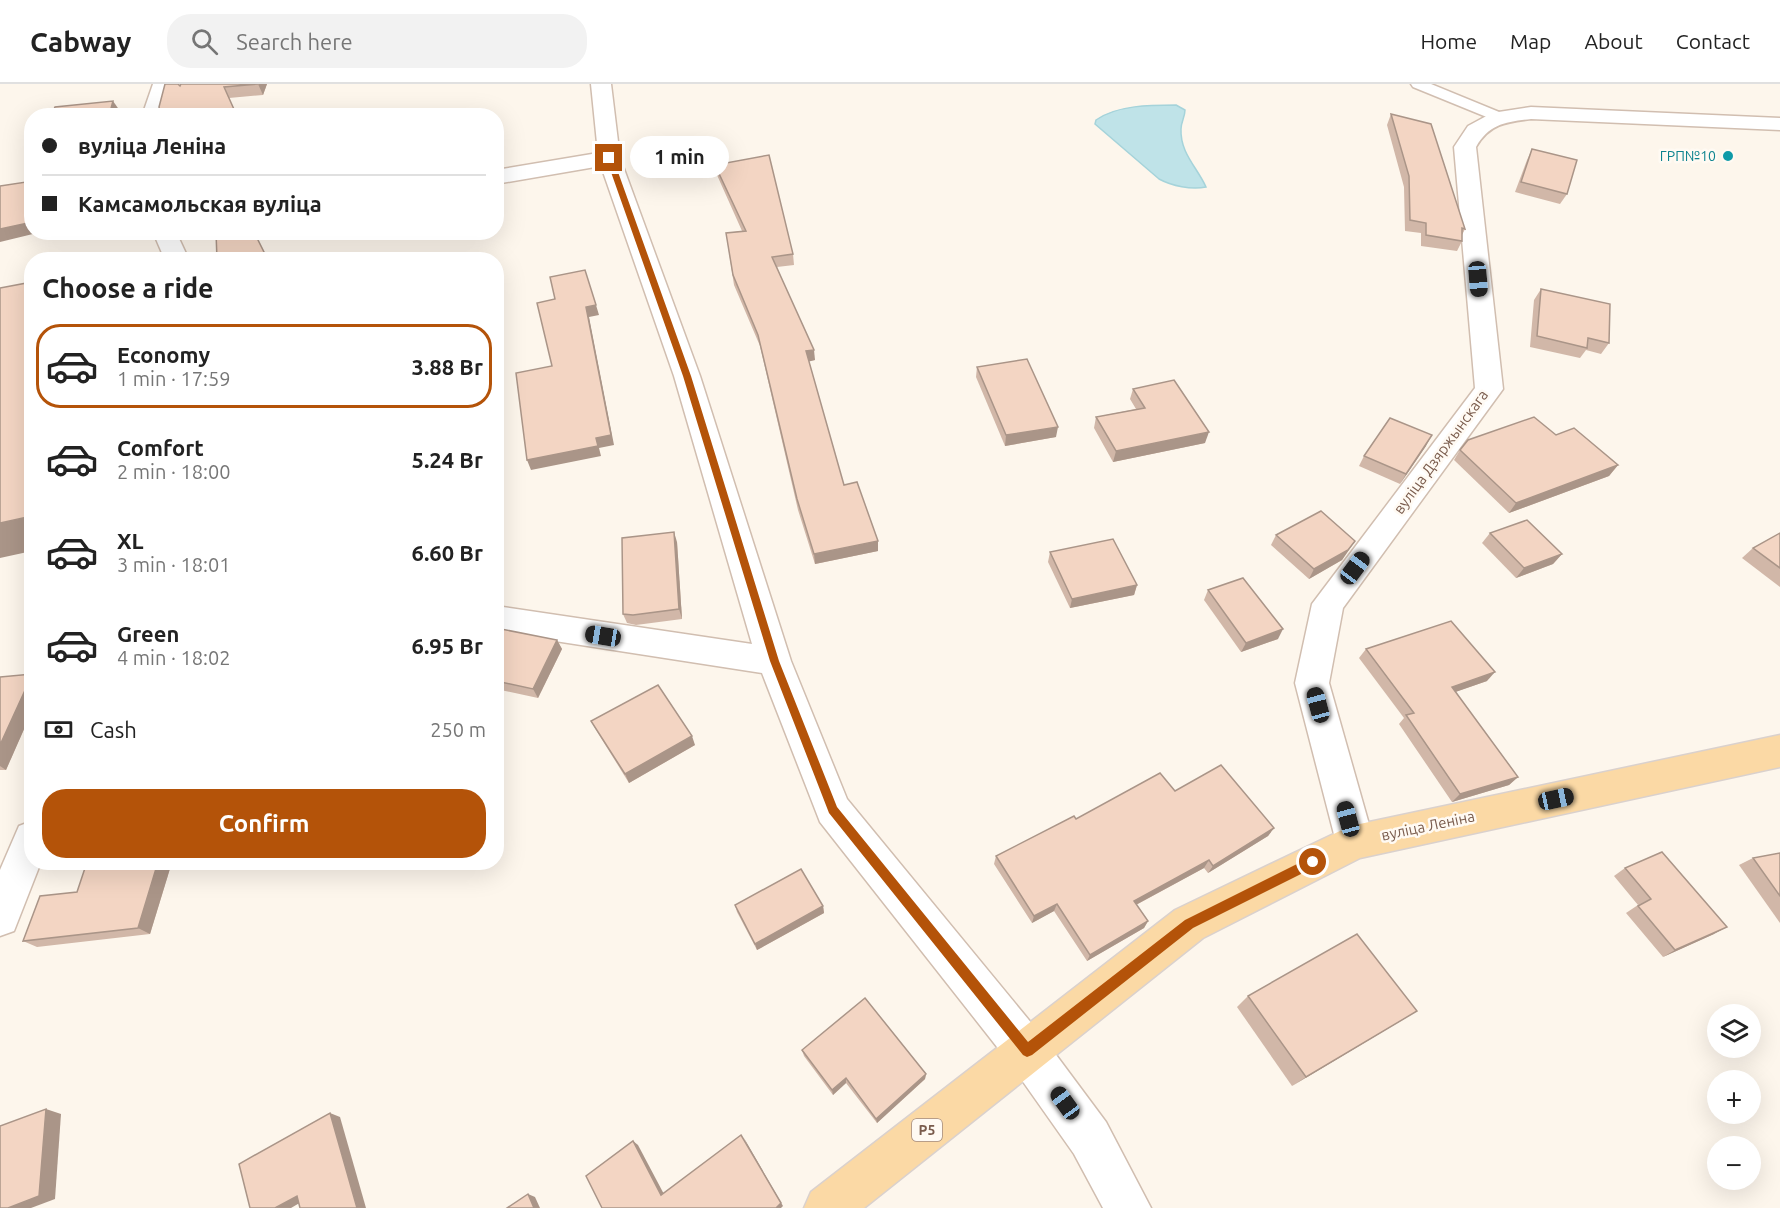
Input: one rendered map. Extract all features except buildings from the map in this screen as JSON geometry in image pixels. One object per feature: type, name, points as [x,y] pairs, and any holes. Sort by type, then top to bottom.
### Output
[{"type":"main road","name":"вуліца Леніна","points":[[827,1208],[1189,924],[1354,842],[1780,751]]},
{"type":"street","points":[[155,108],[163,84]]},
{"type":"street","points":[[601,84],[609,158],[687,376],[774,661],[833,810],[1027,1051],[1090,1138],[1128,1208]]},
{"type":"street","name":"вуліца Дзяржынскага","points":[[1354,842],[1312,683],[1328,604],[1489,389],[1465,147],[1475,130],[1499,117],[1531,113],[1780,124]]},
{"type":"street","points":[[504,176],[609,158]]},
{"type":"street","points":[[504,620],[774,661]]},
{"type":"street","points":[[0,917],[24,858]]},
{"type":"lane","points":[[1418,84],[1499,117]]},
{"type":"water","points":[[1176,105],[1185,110],[1181,129],[1183,145],[1206,187],[1182,187],[1159,179],[1095,124],[1096,120],[1114,111],[1145,106]]},
{"type":"place","name":"ГРП№10","points":[[1728,156]]},
{"type":"route","points":[[609,158],[687,376],[774,661],[833,810],[1027,1051],[1189,924],[1313,862]]}]
